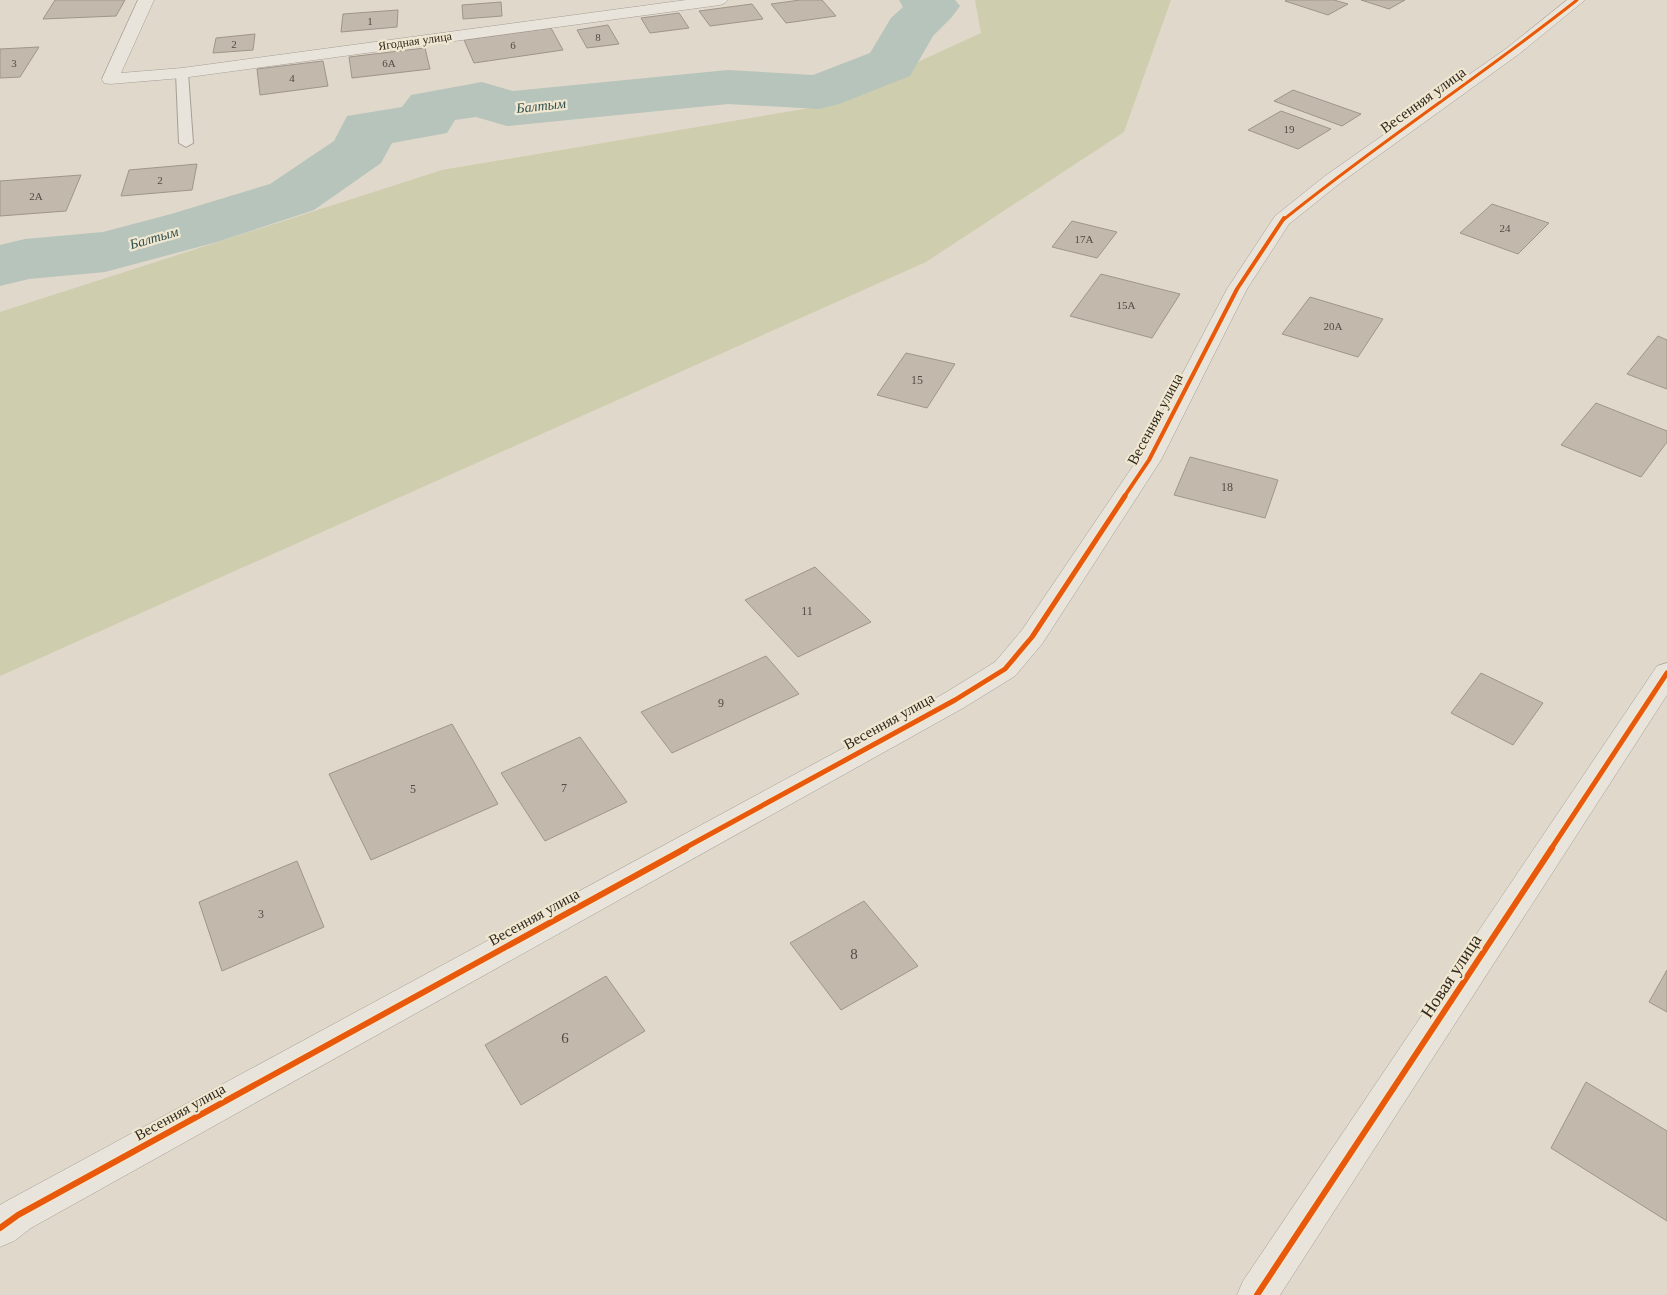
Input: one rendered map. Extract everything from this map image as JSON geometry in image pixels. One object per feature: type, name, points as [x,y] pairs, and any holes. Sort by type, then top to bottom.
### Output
[{"type":"street","name":"Ягодная улица","points":[[146,0],[110,79],[182,73],[720,0]]},
{"type":"street","name":"Весенняя улица","points":[[0,1228],[26,1211],[1005,670],[1032,637],[1149,460],[1237,289],[1282,220],[1332,180],[1513,51],[1577,0]]},
{"type":"street","name":"Новая улица","points":[[1258,1295],[1667,673]]},
{"type":"lane","points":[[182,73],[186,143]]},
{"type":"green space","points":[[975,0],[1171,0],[1124,132],[926,262],[0,676],[0,312],[442,170],[822,106],[981,33]]},
{"type":"building","points":[[55,0],[125,0],[116,16],[43,19]]},
{"type":"building","points":[[800,0],[822,0],[836,16],[786,23],[771,4]]},
{"type":"building","points":[[1334,0],[1348,4],[1328,15],[1285,1]]},
{"type":"building","points":[[1361,0],[1405,0],[1389,9]]},
{"type":"building","points":[[501,2],[502,16],[463,19],[462,5]]},
{"type":"building","points":[[752,4],[763,19],[710,26],[699,11]]},
{"type":"building","points":[[398,10],[397,27],[341,32],[343,14]]},
{"type":"building","points":[[679,13],[689,28],[650,33],[641,18]]},
{"type":"building","points":[[608,25],[619,44],[587,48],[577,30]]},
{"type":"building","points":[[551,28],[563,50],[474,63],[464,40]]},
{"type":"building","points":[[255,34],[253,50],[213,53],[216,38]]},
{"type":"building","points":[[39,47],[20,77],[0,78],[0,49]]},
{"type":"building","points":[[425,48],[430,69],[352,78],[349,57]]},
{"type":"building","points":[[323,61],[328,86],[260,95],[257,69]]},
{"type":"building","points":[[1293,90],[1361,114],[1342,126],[1274,101]]},
{"type":"building","points":[[1281,111],[1331,129],[1298,149],[1248,130]]},
{"type":"building","points":[[197,164],[192,190],[121,196],[129,170]]},
{"type":"building","points":[[81,175],[66,211],[0,216],[0,181]]},
{"type":"building","points":[[1492,204],[1549,223],[1518,254],[1460,233]]},
{"type":"building","points":[[1072,221],[1117,232],[1097,258],[1052,247]]},
{"type":"building","points":[[1101,274],[1180,294],[1152,338],[1070,316]]},
{"type":"building","points":[[1310,297],[1383,319],[1358,357],[1282,334]]},
{"type":"building","points":[[1658,336],[1667,340],[1667,389],[1627,374]]},
{"type":"building","points":[[906,353],[955,364],[927,408],[877,395]]},
{"type":"building","points":[[1596,403],[1667,431],[1667,442],[1641,477],[1561,445]]},
{"type":"building","points":[[1190,457],[1278,480],[1265,518],[1174,495]]},
{"type":"building","points":[[815,567],[871,622],[798,657],[745,600]]},
{"type":"building","points":[[766,656],[799,694],[672,753],[641,712]]},
{"type":"building","points":[[1481,673],[1543,703],[1513,745],[1451,713]]},
{"type":"building","points":[[452,724],[498,804],[371,860],[329,774]]},
{"type":"building","points":[[580,737],[627,802],[545,841],[501,773]]},
{"type":"building","points":[[297,861],[324,927],[222,971],[199,902]]},
{"type":"building","points":[[864,901],[918,966],[841,1010],[790,943]]},
{"type":"building","points":[[1667,970],[1667,1012],[1649,1002]]},
{"type":"building","points":[[606,976],[645,1031],[521,1105],[485,1045]]},
{"type":"building","points":[[1586,1082],[1667,1131],[1667,1221],[1551,1148]]},
{"type":"waterway","name":"Балтым","points":[[0,266],[25,259],[105,252],[194,228],[292,197],[360,150],[368,129],[426,121],[431,107],[482,99],[507,109],[728,87],[819,92],[891,64],[910,29],[934,6],[924,0]]},
{"type":"cycle path","points":[[0,1228],[18,1215],[955,700],[1005,669],[1032,637],[1149,460],[1237,289],[1282,220],[1332,180],[1513,51],[1577,0]]},
{"type":"cycle path","points":[[1257,1295],[1667,673]]}]
